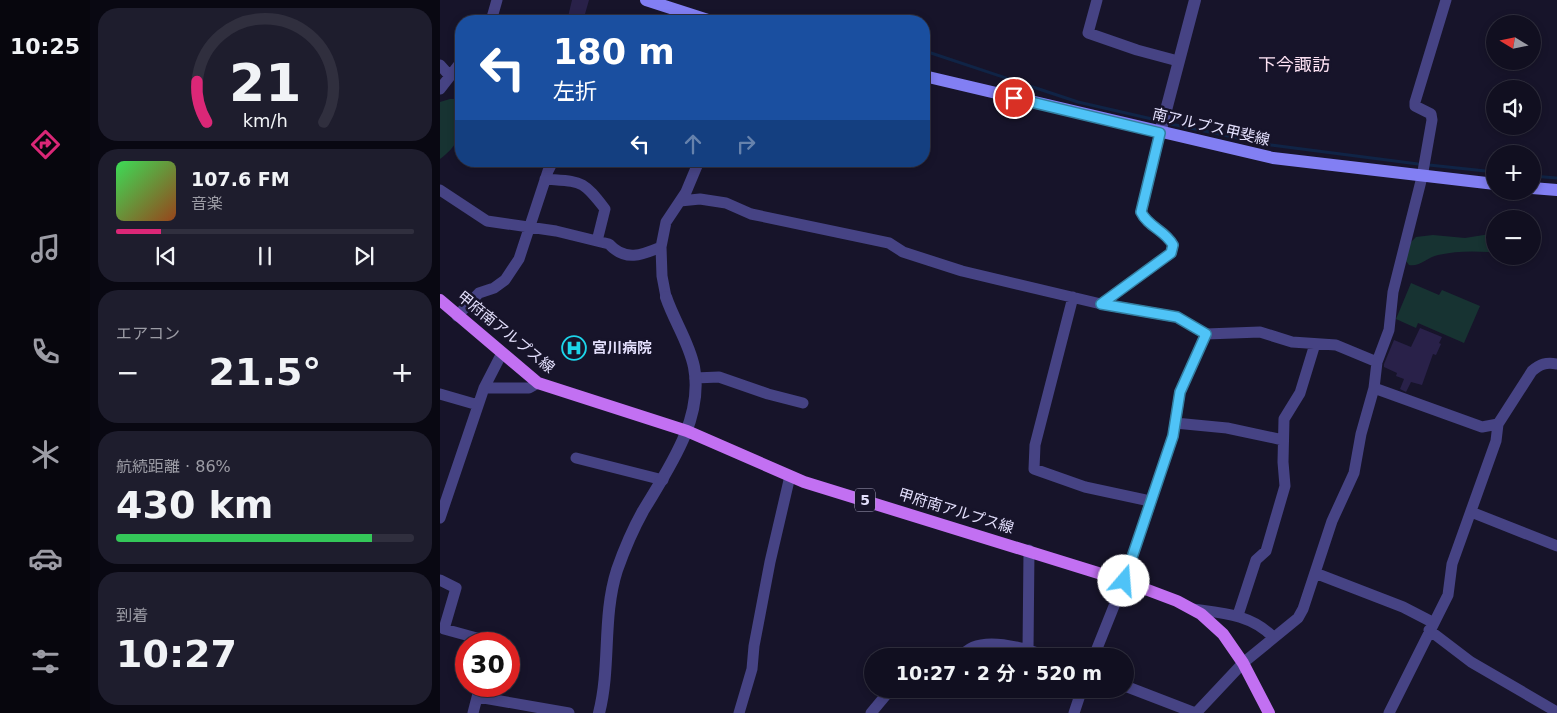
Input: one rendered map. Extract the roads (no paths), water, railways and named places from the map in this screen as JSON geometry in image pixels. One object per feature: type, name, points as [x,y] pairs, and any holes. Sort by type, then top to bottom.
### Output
[{"type":"main road","points":[[646,0],[693,15]]},
{"type":"main road","name":"南アルプス甲斐線","points":[[930,77],[1160,133],[1274,158],[1486,183]]},
{"type":"main road","points":[[1541,189],[1557,190]]},
{"type":"main road","name":"甲府南アルプス線","points":[[440,300],[538,383],[687,431],[790,476],[1124,581],[1192,609],[1215,624],[1232,645],[1269,713]]},
{"type":"street","points":[[493,15],[497,0]]},
{"type":"street","points":[[1097,0],[1088,32],[1137,50],[1178,61]]},
{"type":"street","points":[[1101,304],[1171,253],[1173,245],[1168,236],[1146,222],[1141,212],[1195,0]]},
{"type":"street","points":[[1134,689],[1196,713],[1243,663],[1298,618],[1332,521],[1354,473],[1361,434],[1374,388],[1377,362],[1389,330],[1393,292],[1422,177],[1431,114],[1415,106],[1415,102],[1446,0]]},
{"type":"street","points":[[440,66],[449,75]]},
{"type":"street","points":[[440,89],[455,68]]},
{"type":"street","points":[[457,316],[478,293],[494,288],[505,280],[520,260],[529,227],[550,167]]},
{"type":"street","points":[[599,713],[605,689],[608,607],[617,571],[642,512],[662,480],[687,431],[695,378],[688,346],[672,316],[666,297],[662,276],[662,247],[666,222],[680,201],[696,167]]},
{"type":"street","points":[[545,179],[577,182],[588,187],[605,209],[597,241]]},
{"type":"street","points":[[440,190],[487,221],[556,231],[609,244],[615,250],[639,257],[662,247]]},
{"type":"street","points":[[680,201],[700,199],[726,203],[751,214],[889,243],[903,252],[962,271],[1101,304],[1177,317],[1206,334],[1260,332],[1292,342],[1336,345],[1377,362]]},
{"type":"street","points":[[1073,297],[1036,439],[1034,469],[1085,487],[1150,501]]},
{"type":"street","points":[[1097,648],[1124,581],[1173,436],[1180,392],[1206,334]]},
{"type":"street","points":[[1238,615],[1256,560],[1266,551],[1285,486],[1284,419],[1300,393],[1316,344]]},
{"type":"street","points":[[440,518],[484,388],[502,353]]},
{"type":"street","points":[[1389,713],[1448,595],[1452,564],[1496,441],[1498,424],[1532,371],[1539,365],[1548,362],[1557,364]]},
{"type":"street","points":[[695,378],[719,378],[803,403]]},
{"type":"street","points":[[484,388],[529,388],[538,383]]},
{"type":"street","points":[[1374,388],[1482,427],[1491,427],[1498,424]]},
{"type":"street","points":[[440,394],[478,405]]},
{"type":"street","points":[[1175,423],[1227,428],[1283,440]]},
{"type":"street","points":[[576,458],[662,480]]},
{"type":"street","points":[[739,713],[752,669],[754,646],[770,562],[790,476]]},
{"type":"street","points":[[1471,512],[1557,546]]},
{"type":"street","points":[[1028,648],[1029,550]]},
{"type":"street","points":[[1315,573],[1403,607],[1432,626],[1471,662],[1557,712]]},
{"type":"street","points":[[440,580],[456,588],[442,634],[455,636]]},
{"type":"street","points":[[1192,609],[1238,615],[1266,630],[1273,637]]},
{"type":"street","points":[[970,648],[978,645],[1020,648]]},
{"type":"street","points":[[473,713],[478,697]]},
{"type":"street","points":[[500,697],[568,713]]},
{"type":"street","points":[[871,713],[884,698]]},
{"type":"street","points":[[1074,713],[1079,698]]},
{"type":"waterway","points":[[930,53],[1078,102],[1152,119]]},
{"type":"waterway","points":[[1171,124],[1271,145],[1418,164]]},
{"type":"waterway","points":[[1429,165],[1486,171]]},
{"type":"waterway","points":[[1541,177],[1557,178]]},
{"type":"place","name":"宮川病院","points":[[574,348]]},
{"type":"district","name":"下今諏訪","points":[[1294,65]]}]
